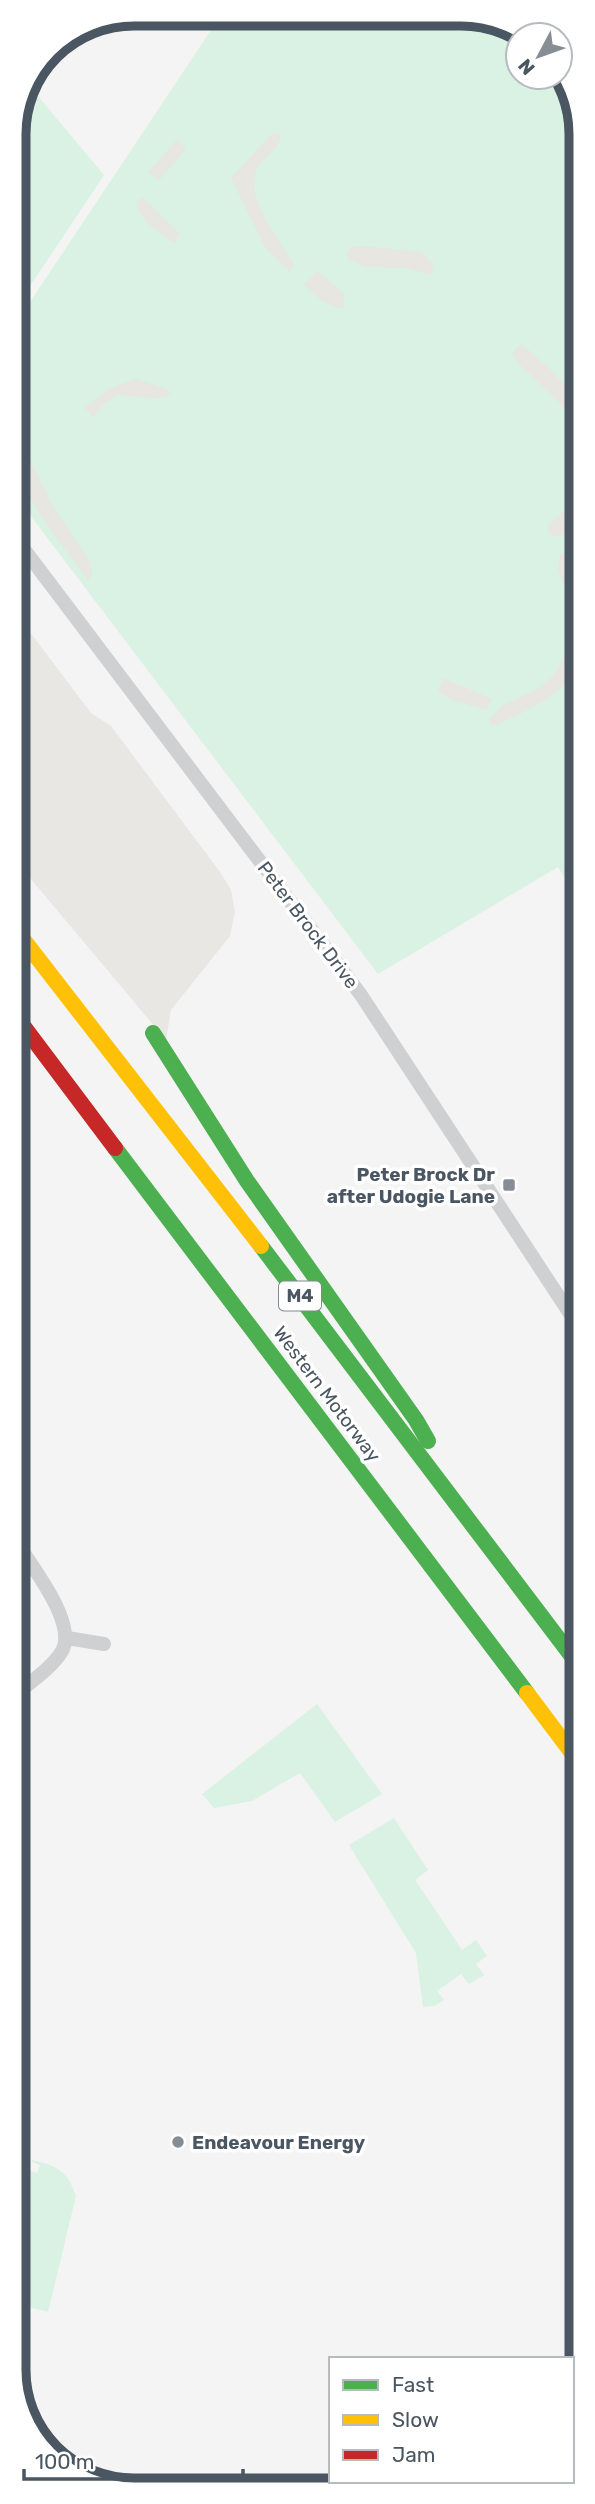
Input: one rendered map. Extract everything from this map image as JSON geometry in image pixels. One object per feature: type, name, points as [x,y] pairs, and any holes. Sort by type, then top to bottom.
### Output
[{"type":"highway","name":"Western Motorway","points":[[26,943],[492,1548],[569,1652]]},
{"type":"highway","name":"Western Motorway","points":[[26,1030],[569,1750]]},
{"type":"highway","points":[[153,1033],[311,1275],[416,1420],[492,1548]]},
{"type":"street","name":"Peter Brock Drive","points":[[26,552],[360,995],[569,1312]]},
{"type":"street","points":[[26,1558],[61,1614],[67,1638],[57,1658],[26,1685]]},
{"type":"street","points":[[67,1638],[104,1644]]},
{"type":"shaded area","points":[[26,627],[91,713],[111,726],[231,890],[235,912],[230,936],[171,1010],[166,1040],[26,873]]},
{"type":"green space","points":[[214,26],[481,28],[504,36],[504,91],[559,91],[569,135],[569,885],[558,867],[378,974],[26,510],[26,308]]},
{"type":"green space","points":[[35,93],[104,175],[26,292],[26,128]]},
{"type":"green space","points":[[317,1704],[382,1794],[335,1822],[300,1773],[252,1801],[214,1808],[202,1794]]},
{"type":"green space","points":[[394,1818],[428,1870],[415,1880],[462,1950],[476,1940],[487,1956],[476,1964],[484,1975],[469,1984],[461,1974],[437,1991],[444,2000],[434,2006],[423,2007],[416,1953],[349,1845]]},
{"type":"green space","points":[[32,2160],[48,2164],[65,2175],[76,2196],[48,2312],[26,2306],[26,2169],[37,2173],[40,2165]]},
{"type":"sand","points":[[277,132],[281,135],[280,141],[258,166],[254,182],[266,220],[294,266],[289,271],[266,249],[231,178],[269,137]]},
{"type":"sand","points":[[177,140],[186,149],[159,180],[148,172]]},
{"type":"sand","points":[[143,198],[180,234],[174,243],[148,224],[137,208],[139,200]]},
{"type":"sand","points":[[353,247],[421,252],[434,265],[431,275],[408,268],[366,267],[348,260],[347,252]]},
{"type":"sand","points":[[317,271],[344,294],[344,308],[327,303],[304,285]]},
{"type":"sand","points":[[521,344],[569,389],[569,412],[517,362],[513,353]]},
{"type":"sand","points":[[137,379],[162,387],[171,394],[153,398],[122,397],[120,394],[105,403],[93,417],[84,408],[110,388]]},
{"type":"sand","points":[[26,450],[50,501],[90,562],[92,575],[88,580],[49,528],[26,491]]},
{"type":"sand","points":[[569,507],[569,528],[560,537],[549,534],[547,526]]},
{"type":"sand","points":[[560,554],[563,554],[569,567],[569,601],[558,570]]},
{"type":"sand","points":[[569,650],[569,678],[556,692],[521,713],[496,725],[490,724],[489,720],[503,705],[536,690],[552,677]]},
{"type":"sand","points":[[443,678],[492,699],[486,710],[453,700],[438,692]]},
{"type":"traffic: fast","points":[[153,1033],[247,1181],[416,1420],[428,1441]]},
{"type":"traffic: fast","points":[[115,1148],[527,1693]]},
{"type":"traffic: fast","points":[[261,1246],[569,1652]]},
{"type":"traffic: slow","points":[[26,943],[261,1246]]},
{"type":"traffic: slow","points":[[527,1693],[569,1749]]},
{"type":"traffic: jam","points":[[26,1030],[115,1148]]},
{"type":"place","name":"Peter Brock Dr after Udogie Lane","points":[[509,1185]]},
{"type":"place","name":"Endeavour Energy","points":[[178,2142]]}]
